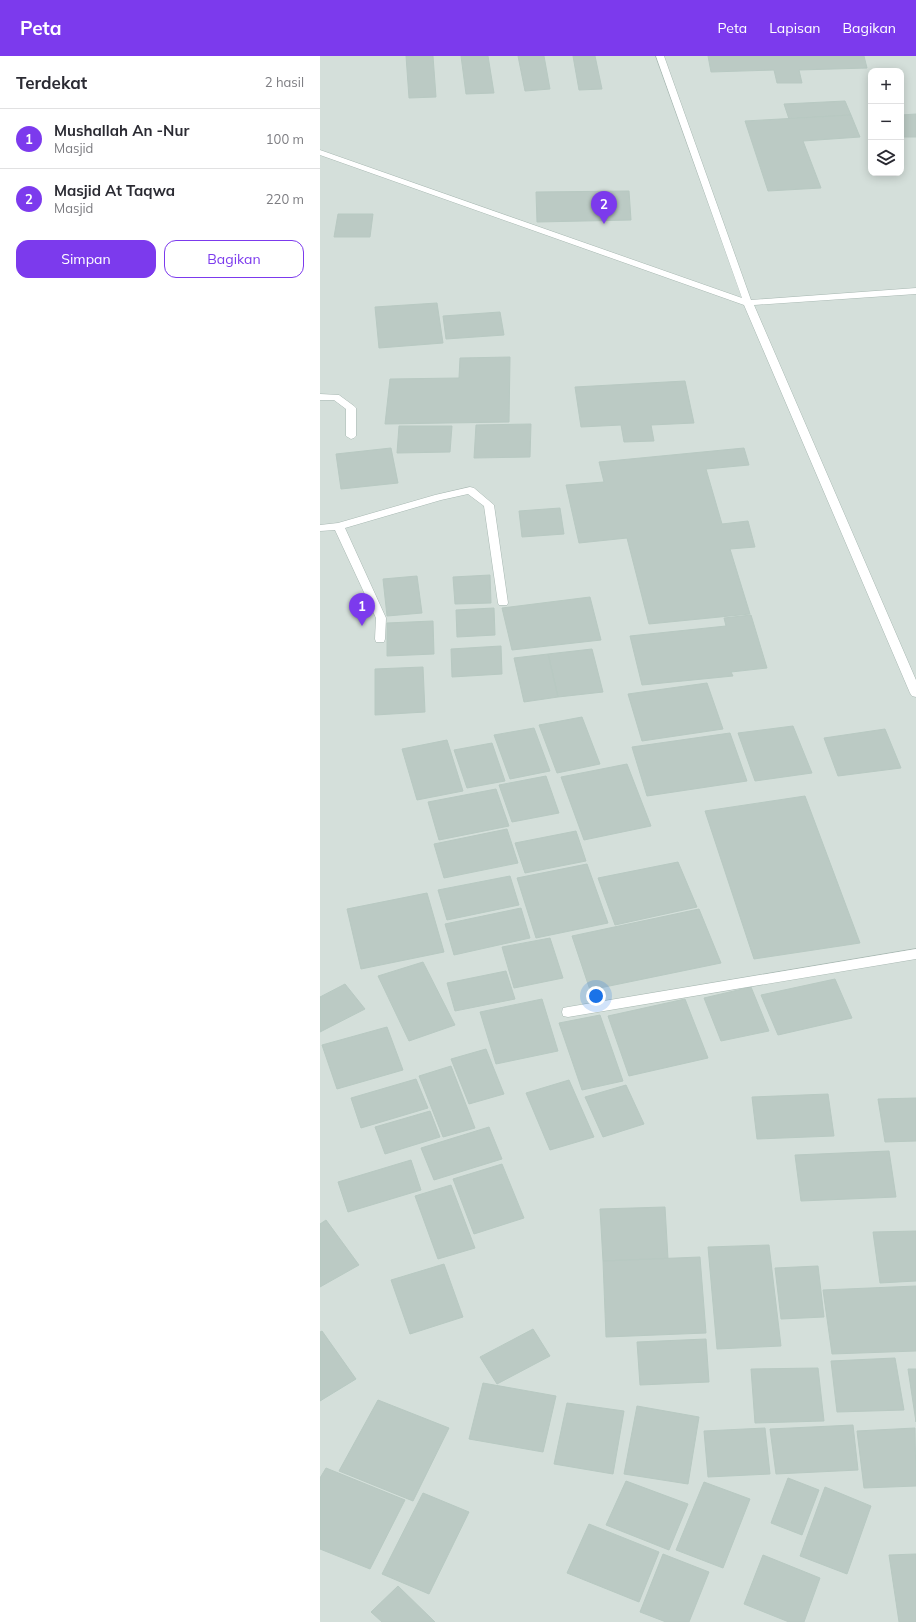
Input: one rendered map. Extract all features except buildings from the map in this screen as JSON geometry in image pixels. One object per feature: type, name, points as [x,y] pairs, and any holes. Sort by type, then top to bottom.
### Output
[{"type":"street","points":[[660,56],[748,303],[916,693]]},
{"type":"street","points":[[320,152],[748,303],[916,291]]},
{"type":"street","points":[[320,397],[336,397],[351,408],[351,436]]},
{"type":"street","points":[[320,528],[339,526],[470,490],[489,505],[503,602]]},
{"type":"street","points":[[339,526],[381,618],[380,639]]},
{"type":"street","points":[[568,1012],[916,954]]},
{"type":"shaded area","points":[[320,56],[916,56],[916,1622],[320,1622]]},
{"type":"place","name":"Masjid At Taqwa","points":[[604,224]]},
{"type":"place","name":"Mushallah An -Nur","points":[[362,626]]}]
